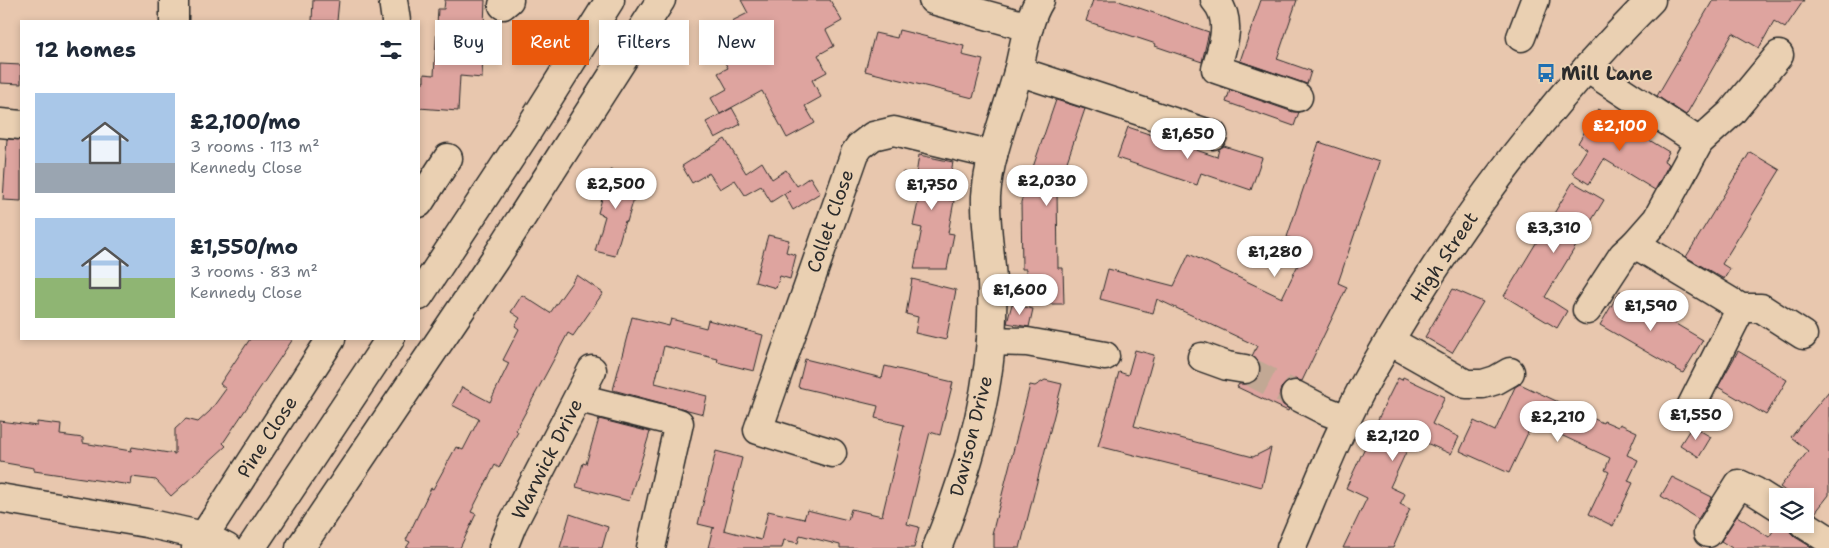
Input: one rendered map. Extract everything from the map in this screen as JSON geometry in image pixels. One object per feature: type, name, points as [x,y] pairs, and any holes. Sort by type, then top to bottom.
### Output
[{"type":"main road","points":[[174,0],[174,20]]},
{"type":"main road","points":[[393,0],[396,20]]},
{"type":"main road","points":[[420,294],[527,132],[610,0]]},
{"type":"main road","points":[[300,548],[495,259],[661,0]]},
{"type":"main road","points":[[932,0],[1029,27]]},
{"type":"main road","name":"Davison Drive","points":[[937,548],[953,506],[973,440],[985,391],[991,341],[992,284],[987,234],[986,198],[989,175],[1034,9],[1040,0]]},
{"type":"main road","points":[[1215,0],[1222,10],[1226,33],[1216,68],[1298,97]]},
{"type":"main road","points":[[1521,37],[1536,0]]},
{"type":"main road","name":"High Street","points":[[1291,548],[1318,482],[1347,419],[1369,376],[1428,278],[1523,144],[1587,68],[1651,0]]},
{"type":"main road","points":[[1587,310],[1623,255],[1657,219],[1699,142],[1731,113],[1779,55]]},
{"type":"main road","points":[[1587,68],[1699,142]]},
{"type":"main road","points":[[1018,71],[1213,135]]},
{"type":"main road","points":[[0,123],[20,125]]},
{"type":"main road","name":"Collet Close","points":[[832,452],[758,430],[855,153],[860,146],[873,136],[894,131],[994,155]]},
{"type":"main road","points":[[420,201],[448,158]]},
{"type":"main road","points":[[1635,244],[1741,308],[1761,308],[1803,335]]},
{"type":"main road","points":[[1690,409],[1741,308]]},
{"type":"main road","name":"Pine Close","points":[[0,498],[146,522],[209,544],[330,340]]},
{"type":"main road","points":[[251,548],[389,340]]},
{"type":"main road","points":[[991,341],[1027,342],[1105,356]]},
{"type":"main road","points":[[1390,341],[1466,384],[1483,384],[1496,380],[1510,372]]},
{"type":"main road","points":[[1202,358],[1227,366],[1245,369]]},
{"type":"main road","name":"Warwick Drive","points":[[503,548],[516,518],[592,370]]},
{"type":"main road","points":[[1296,395],[1326,411],[1347,419]]},
{"type":"main road","points":[[579,398],[679,423],[651,548]]},
{"type":"main road","points":[[1708,533],[1739,484],[1769,500]]},
{"type":"main road","points":[[1814,530],[1829,540]]},
{"type":"building","points":[[313,0],[339,0],[337,20],[312,20]]},
{"type":"building","points":[[445,0],[485,0],[484,20],[437,20],[438,9],[444,9]]},
{"type":"building","points":[[741,0],[830,0],[842,21],[826,30],[834,46],[818,55],[827,72],[812,80],[821,97],[805,106],[815,123],[787,138],[762,91],[720,114],[711,98],[727,89],[718,73],[728,68],[726,65],[774,65],[774,20],[734,20],[748,13]]},
{"type":"building","points":[[1093,0],[1116,0],[1209,32],[1202,62],[1155,46],[1156,44],[1086,21]]},
{"type":"building","points":[[1261,0],[1297,0],[1277,59],[1311,71],[1307,84],[1240,61]]},
{"type":"building","points":[[1713,0],[1804,0],[1785,28],[1774,21],[1759,48],[1733,33],[1686,115],[1657,96]]},
{"type":"building","points":[[899,30],[964,46],[962,55],[983,60],[973,98],[865,71],[875,33],[897,38]]},
{"type":"building","points":[[435,58],[435,65],[482,65],[482,78],[460,76],[458,111],[420,108],[420,82],[424,82],[424,74],[434,75]]},
{"type":"building","points":[[0,64],[20,65],[20,84],[0,83]]},
{"type":"building","points":[[1230,90],[1293,112],[1299,112],[1294,126],[1226,102]]},
{"type":"building","points":[[1056,100],[1085,109],[1057,191],[1058,268],[1063,268],[1064,304],[1027,304],[1026,269],[1022,269],[1021,202]]},
{"type":"building","points":[[732,108],[741,124],[715,138],[706,122]]},
{"type":"building","points":[[1598,109],[1669,152],[1664,161],[1669,164],[1655,190],[1604,159],[1589,184],[1572,173],[1587,149],[1578,143]]},
{"type":"building","points":[[1128,127],[1217,157],[1219,149],[1224,146],[1262,158],[1251,190],[1201,173],[1197,185],[1117,158]]},
{"type":"building","points":[[7,139],[20,140],[20,201],[3,200]]},
{"type":"building","points":[[725,139],[746,173],[762,162],[772,179],[786,170],[797,186],[810,177],[820,193],[793,210],[784,194],[790,190],[771,202],[761,186],[745,195],[735,180],[720,189],[709,173],[692,183],[682,166]]},
{"type":"building","points":[[1319,142],[1379,162],[1338,283],[1347,287],[1302,381],[1295,379],[1287,382],[1281,388],[1279,396],[1282,404],[1289,409],[1288,411],[1237,387],[1239,384],[1250,384],[1257,379],[1260,372],[1260,364],[1252,356],[1257,346],[1157,299],[1153,313],[1100,299],[1108,269],[1174,286],[1189,254],[1282,298],[1308,244],[1287,237]]},
{"type":"building","points":[[1750,152],[1780,170],[1722,264],[1730,269],[1724,279],[1686,257]]},
{"type":"building","points":[[919,155],[953,162],[946,199],[954,201],[948,233],[954,234],[947,269],[914,269],[922,228],[913,226],[920,193],[900,189],[903,172],[916,175]]},
{"type":"building","points":[[610,170],[640,178],[615,256],[595,251],[605,216],[598,213]]},
{"type":"building","points":[[1573,182],[1604,200],[1545,297],[1567,311],[1557,328],[1504,296]]},
{"type":"building","points":[[768,235],[789,240],[786,252],[796,255],[790,279],[780,276],[776,288],[755,282]]},
{"type":"building","points":[[577,275],[603,293],[573,336],[568,333],[516,430],[518,432],[499,468],[495,465],[471,512],[476,514],[460,548],[406,548],[410,542],[406,540],[431,488],[433,489],[456,447],[463,450],[479,419],[452,405],[462,387],[490,402],[509,363],[503,360],[519,329],[515,326],[520,318],[511,312],[522,295],[550,313]]},
{"type":"building","points":[[912,279],[956,290],[946,340],[915,333],[918,317],[906,314]]},
{"type":"building","points":[[1453,289],[1483,302],[1452,353],[1425,337]]},
{"type":"building","points":[[1620,291],[1703,340],[1683,373],[1600,325]]},
{"type":"building","points":[[1012,304],[1033,309],[1029,327],[1007,323]]},
{"type":"building","points":[[632,317],[669,326],[671,319],[706,328],[708,320],[763,335],[754,371],[717,362],[718,359],[664,346],[655,383],[707,396],[703,414],[613,390]]},
{"type":"building","points":[[249,340],[292,340],[223,443],[226,446],[171,496],[156,480],[132,477],[131,485],[34,471],[34,468],[0,462],[0,421],[37,426],[37,422],[61,425],[60,435],[83,438],[83,443],[131,451],[132,447],[175,454],[175,429],[186,419],[198,422],[210,411],[226,389],[220,384]]},
{"type":"building","points":[[1135,350],[1154,355],[1134,426],[1253,457],[1271,448],[1262,487],[1098,446],[1119,372],[1128,375]]},
{"type":"building","points":[[1738,351],[1787,380],[1766,415],[1718,387]]},
{"type":"building","points":[[805,359],[882,378],[885,366],[953,382],[940,435],[930,432],[907,524],[919,527],[914,548],[840,548],[840,545],[800,535],[798,543],[784,540],[782,548],[708,548],[713,528],[715,528],[698,524],[716,451],[742,458],[724,530],[761,540],[768,511],[804,519],[807,510],[848,520],[851,509],[882,516],[904,425],[875,418],[878,406],[798,387]]},
{"type":"building","points":[[1403,377],[1445,397],[1432,424],[1459,437],[1451,454],[1413,437],[1390,487],[1405,494],[1400,504],[1410,509],[1393,548],[1343,548],[1367,498],[1346,488],[1398,378],[1402,380]]},
{"type":"building","points":[[1045,380],[1062,384],[1020,548],[994,548],[994,534],[992,534],[1030,385],[1035,386]]},
{"type":"building","points":[[1520,384],[1603,423],[1604,421],[1618,427],[1620,424],[1637,432],[1627,455],[1638,460],[1628,481],[1633,483],[1613,526],[1589,514],[1609,472],[1605,470],[1610,458],[1533,422],[1509,473],[1460,451],[1474,421],[1495,431],[1515,387]]},
{"type":"building","points":[[1829,391],[1829,495],[1815,513],[1814,488],[1780,487],[1808,451],[1791,437]]},
{"type":"building","points":[[599,419],[650,432],[629,501],[576,487],[583,463],[586,464]]},
{"type":"building","points":[[1692,426],[1711,437],[1699,457],[1680,445]]},
{"type":"building","points":[[1672,477],[1712,497],[1698,519],[1661,496]]},
{"type":"building","points":[[570,514],[608,527],[602,548],[560,548]]},
{"type":"building","points":[[1737,516],[1769,537],[1772,533],[1791,533],[1813,548],[1732,548],[1721,541]]},
{"type":"tunnel","points":[[1245,369],[1295,395]]},
{"type":"place","name":"Mill Lane","points":[[1546,73]]}]
